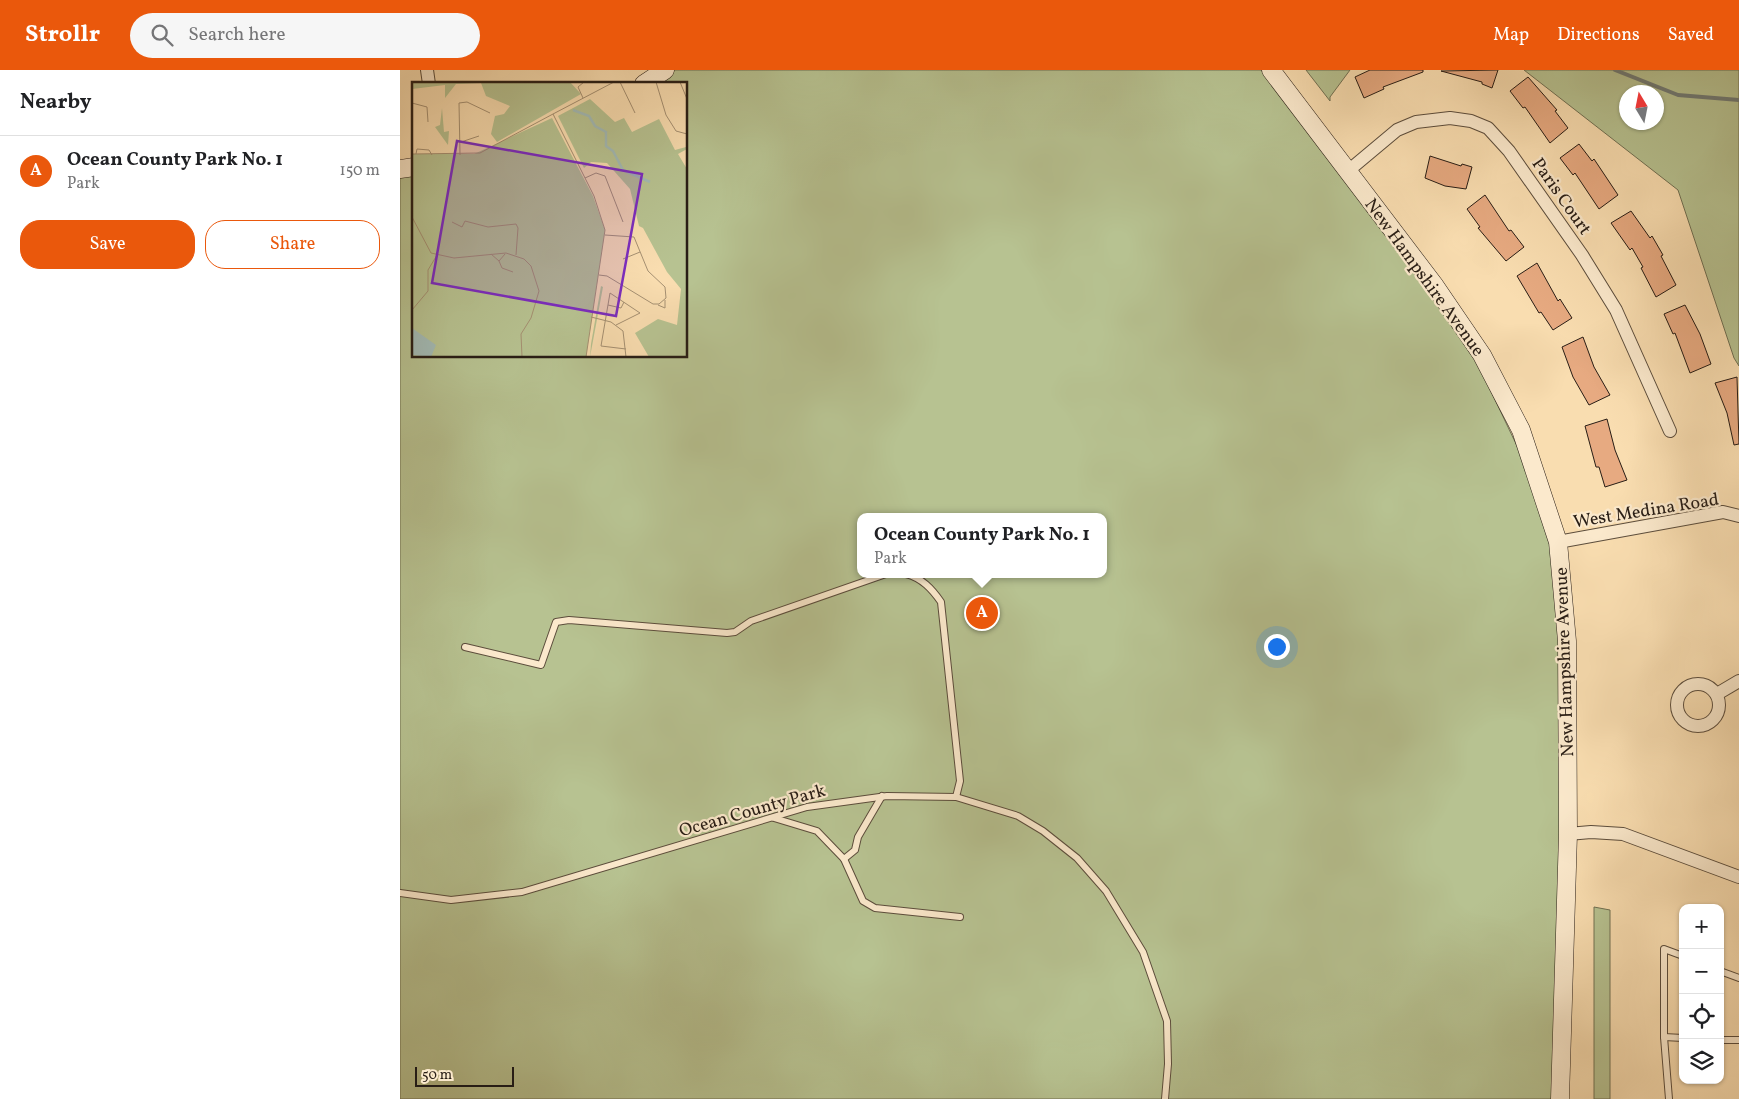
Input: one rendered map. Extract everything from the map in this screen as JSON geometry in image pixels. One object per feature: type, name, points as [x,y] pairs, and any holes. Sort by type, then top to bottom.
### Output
[{"type":"main road","points":[[647,82],[665,70]]},
{"type":"main road","name":"New Hampshire Avenue","points":[[1271,70],[1435,286],[1482,355],[1503,392],[1521,430],[1558,542],[1567,641],[1568,834],[1560,1099]]},
{"type":"street","name":"Paris Court","points":[[1348,171],[1397,130],[1416,122],[1450,118],[1471,121],[1488,128],[1509,151],[1582,255],[1616,310],[1670,431]]},
{"type":"street","name":"West Medina Road","points":[[1558,542],[1723,512],[1739,516]]},
{"type":"street","points":[[1717,694],[1739,681]]},
{"type":"street","points":[[1568,834],[1591,832],[1623,834],[1739,878]]},
{"type":"lane","points":[[465,647],[542,665],[556,622],[569,620],[727,633],[735,632],[751,621],[875,578]]},
{"type":"lane","points":[[917,578],[934,591],[941,602],[960,781],[956,798]]},
{"type":"lane","points":[[844,859],[854,850],[858,837],[882,796]]},
{"type":"lane","name":"Ocean County Park","points":[[400,894],[451,900],[522,892],[807,807],[882,796],[956,798],[1018,816],[1043,831],[1077,858],[1106,891],[1143,952],[1167,1021],[1168,1064],[1165,1099]]},
{"type":"lane","points":[[772,818],[817,831],[844,859],[863,901],[875,908],[960,917]]},
{"type":"lane","points":[[1669,1099],[1664,1037],[1664,949],[1679,955]]},
{"type":"lane","points":[[1724,972],[1739,978]]},
{"type":"lane","points":[[1664,1037],[1679,1038]]},
{"type":"lane","points":[[1724,1040],[1739,1040]]},
{"type":"green space","points":[[665,70],[1261,70],[1429,289],[1475,358],[1549,513],[1563,584],[1560,1099],[400,1099],[400,169],[412,167],[412,358],[688,358],[688,82],[647,82]]},
{"type":"green space","points":[[1306,70],[1350,70],[1330,97],[1330,101]]},
{"type":"green space","points":[[1524,70],[1739,70],[1739,366],[1734,358],[1678,190]]},
{"type":"green space","points":[[1594,907],[1610,910],[1610,1099],[1594,1099]]},
{"type":"building","points":[[1370,70],[1423,70],[1423,72],[1383,87],[1384,89],[1364,98],[1355,77]]},
{"type":"building","points":[[1498,70],[1492,88],[1482,84],[1482,82],[1441,71]]},
{"type":"building","points":[[1528,77],[1557,110],[1555,111],[1568,128],[1550,143],[1525,107],[1523,108],[1510,91]]},
{"type":"building","points":[[1579,144],[1592,161],[1594,159],[1618,195],[1599,209],[1575,173],[1573,175],[1560,158]]},
{"type":"building","points":[[1430,156],[1461,166],[1462,164],[1472,167],[1466,189],[1445,186],[1425,178]]},
{"type":"building","points":[[1485,195],[1509,231],[1511,230],[1524,247],[1506,261],[1478,228],[1480,227],[1467,209]]},
{"type":"building","points":[[1631,211],[1650,238],[1652,236],[1663,255],[1661,256],[1676,285],[1656,297],[1641,268],[1643,267],[1632,248],[1630,250],[1611,223]]},
{"type":"building","points":[[1537,263],[1558,301],[1560,299],[1572,318],[1553,330],[1541,312],[1539,313],[1517,276]]},
{"type":"building","points":[[1685,305],[1700,334],[1711,364],[1690,373],[1675,333],[1673,334],[1664,314]]},
{"type":"building","points":[[1583,337],[1594,367],[1610,395],[1589,405],[1573,377],[1562,347]]},
{"type":"building","points":[[1737,377],[1739,444],[1734,445],[1727,413],[1715,383]]},
{"type":"building","points":[[1607,419],[1615,450],[1627,480],[1605,487],[1599,467],[1596,467],[1585,426]]},
{"type":"waterway","points":[[1615,70],[1678,95],[1739,100]]},
{"type":"place","name":"Ocean County Park No. 1","points":[[982,613]]}]
